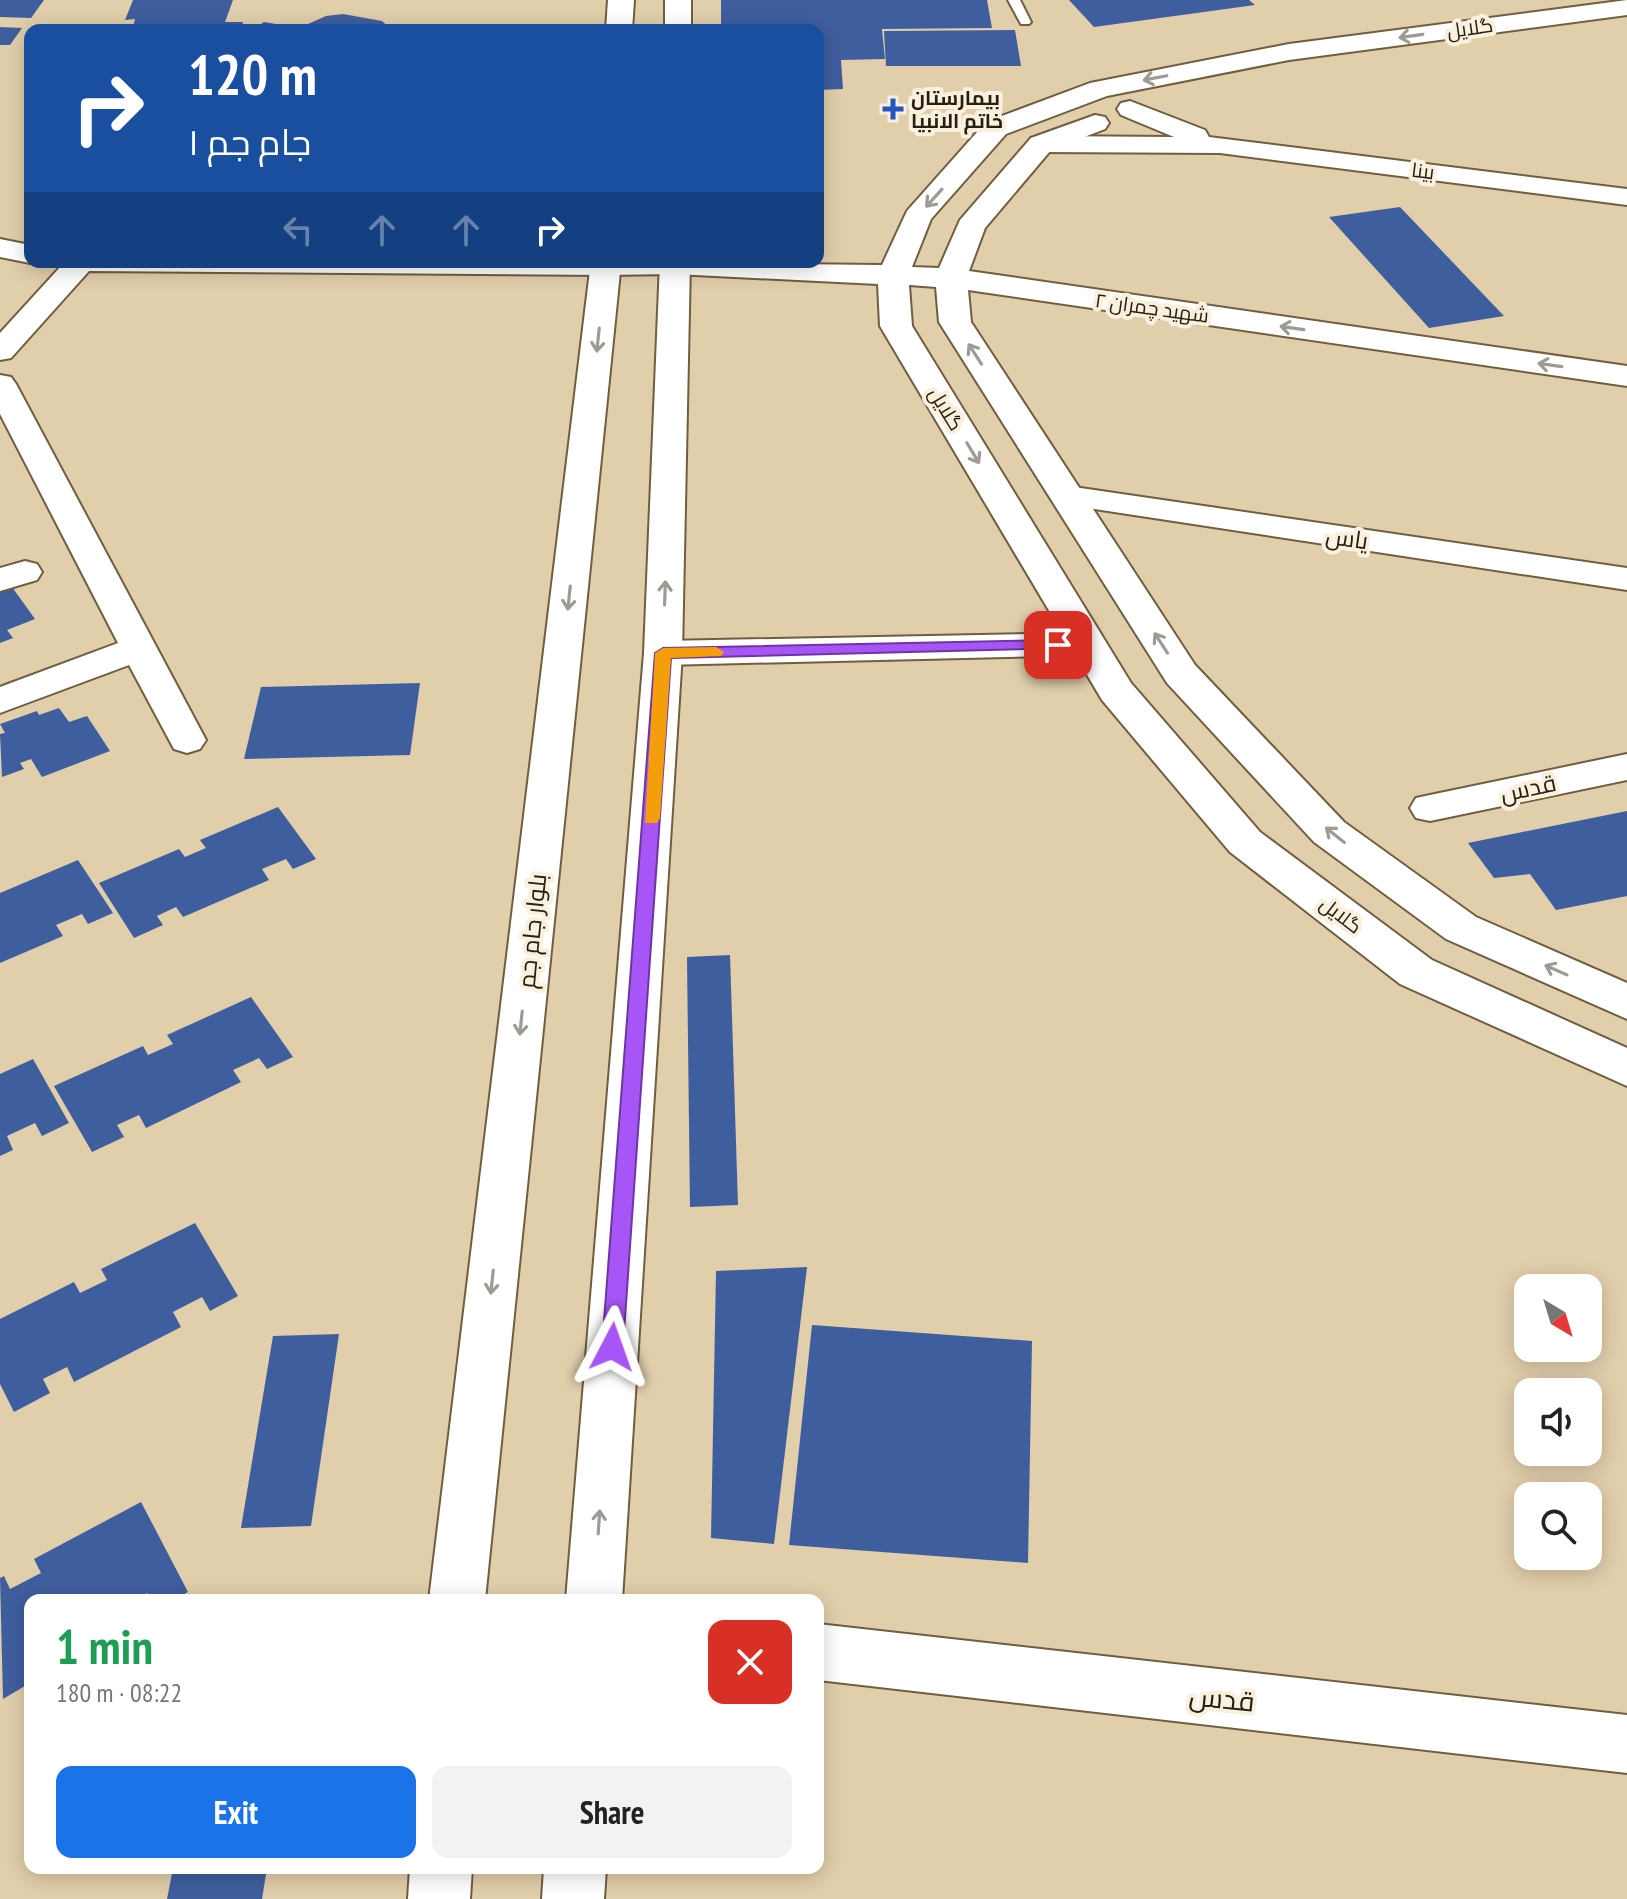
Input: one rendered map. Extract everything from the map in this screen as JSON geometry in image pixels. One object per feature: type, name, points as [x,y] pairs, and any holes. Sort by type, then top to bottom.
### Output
[{"type":"street","points":[[619,24],[621,0]]},
{"type":"street","points":[[678,0],[678,24]]},
{"type":"street","name":"گلایل","points":[[1627,7],[1289,52],[1100,89],[996,128],[917,217],[893,275],[896,326],[1116,691],[1245,842],[1416,972],[1627,1068]]},
{"type":"street","name":"گلایل","points":[[1627,30],[1313,73],[1130,109],[1041,144],[971,226],[951,278],[955,322],[1181,674],[1329,832],[1461,928],[1627,1002]]},
{"type":"street","points":[[1130,109],[1220,145]]},
{"type":"street","points":[[1041,144],[1220,145]]},
{"type":"street","name":"بینا","points":[[1220,145],[1627,197]]},
{"type":"street","points":[[0,248],[24,253]]},
{"type":"street","points":[[0,351],[75,268]]},
{"type":"street","name":"بلوار جام جم","points":[[458,1594],[606,268]]},
{"type":"street","points":[[594,1594],[663,653],[675,268]]},
{"type":"street","name":"شهید چمران ۲","points":[[754,268],[951,278],[1627,376]]},
{"type":"street","points":[[0,384],[187,740]]},
{"type":"street","name":"یاس","points":[[1067,496],[1627,579]]},
{"type":"street","points":[[663,653],[1088,644]]},
{"type":"street","points":[[0,701],[139,648]]},
{"type":"street","name":"قدس","points":[[1430,808],[1627,767]]},
{"type":"street","name":"قدس","points":[[824,1653],[1627,1744]]},
{"type":"street","points":[[439,1899],[441,1874]]},
{"type":"street","points":[[573,1899],[575,1874]]},
{"type":"lane","points":[[1014,0],[1025,22]]},
{"type":"building","points":[[0,0],[44,0],[31,18],[0,17]]},
{"type":"building","points":[[133,0],[233,0],[225,22],[243,22],[134,24],[135,19],[125,20]]},
{"type":"building","points":[[721,0],[987,0],[992,28],[882,29],[885,59],[841,60],[843,89],[824,90],[824,24],[721,24]]},
{"type":"building","points":[[1069,0],[1249,0],[1255,5],[1094,27]]},
{"type":"building","points":[[343,14],[385,24],[308,24],[326,16]]},
{"type":"building","points":[[0,27],[22,28],[10,45],[0,45]]},
{"type":"building","points":[[1015,30],[1021,66],[886,66],[884,31]]},
{"type":"building","points":[[1400,207],[1504,316],[1429,328],[1329,217]]},
{"type":"building","points":[[12,587],[35,619],[7,630],[13,638],[0,643],[0,592]]},
{"type":"building","points":[[420,683],[410,755],[244,759],[261,687]]},
{"type":"building","points":[[59,708],[69,722],[87,716],[110,751],[42,777],[31,759],[20,763],[24,769],[2,777],[0,734],[5,733],[0,724],[37,711],[39,715]]},
{"type":"building","points":[[278,807],[316,859],[293,869],[286,859],[262,869],[269,880],[183,917],[176,907],[157,916],[163,925],[134,938],[99,883],[179,849],[185,857],[206,848],[200,840]]},
{"type":"building","points":[[1627,811],[1627,896],[1556,910],[1530,874],[1494,878],[1468,843]]},
{"type":"building","points":[[78,860],[113,913],[88,924],[82,914],[56,925],[63,936],[0,963],[0,893]]},
{"type":"building","points":[[730,955],[738,1205],[690,1207],[687,957]]},
{"type":"building","points":[[251,997],[293,1057],[267,1069],[259,1058],[233,1070],[241,1082],[146,1128],[139,1115],[117,1125],[124,1137],[92,1152],[54,1086],[143,1046],[148,1055],[173,1044],[167,1035]]},
{"type":"building","points":[[33,1059],[69,1123],[42,1136],[35,1123],[7,1136],[13,1150],[0,1156],[0,1074]]},
{"type":"building","points":[[195,1223],[238,1296],[210,1311],[202,1297],[173,1312],[181,1327],[74,1382],[67,1367],[43,1379],[50,1393],[14,1412],[0,1384],[0,1319],[74,1282],[80,1293],[107,1280],[101,1269]]},
{"type":"building","points":[[807,1267],[774,1544],[711,1538],[716,1271]]},
{"type":"building","points":[[812,1325],[1032,1341],[1028,1563],[789,1545]]},
{"type":"building","points":[[339,1334],[311,1526],[241,1528],[273,1336]]},
{"type":"building","points":[[141,1502],[188,1592],[24,1594],[24,1687],[3,1699],[0,1578],[4,1576],[10,1589],[41,1573],[34,1559]]},
{"type":"building","points":[[172,1874],[266,1874],[262,1899],[167,1899]]},
{"type":"slow traffic","points":[[651,818],[663,653],[716,652]]},
{"type":"place","name":"بیمارستان خاتم الانبیا","points":[[893,109]]},
{"type":"route","points":[[612,1347],[663,653],[1058,645]]}]
